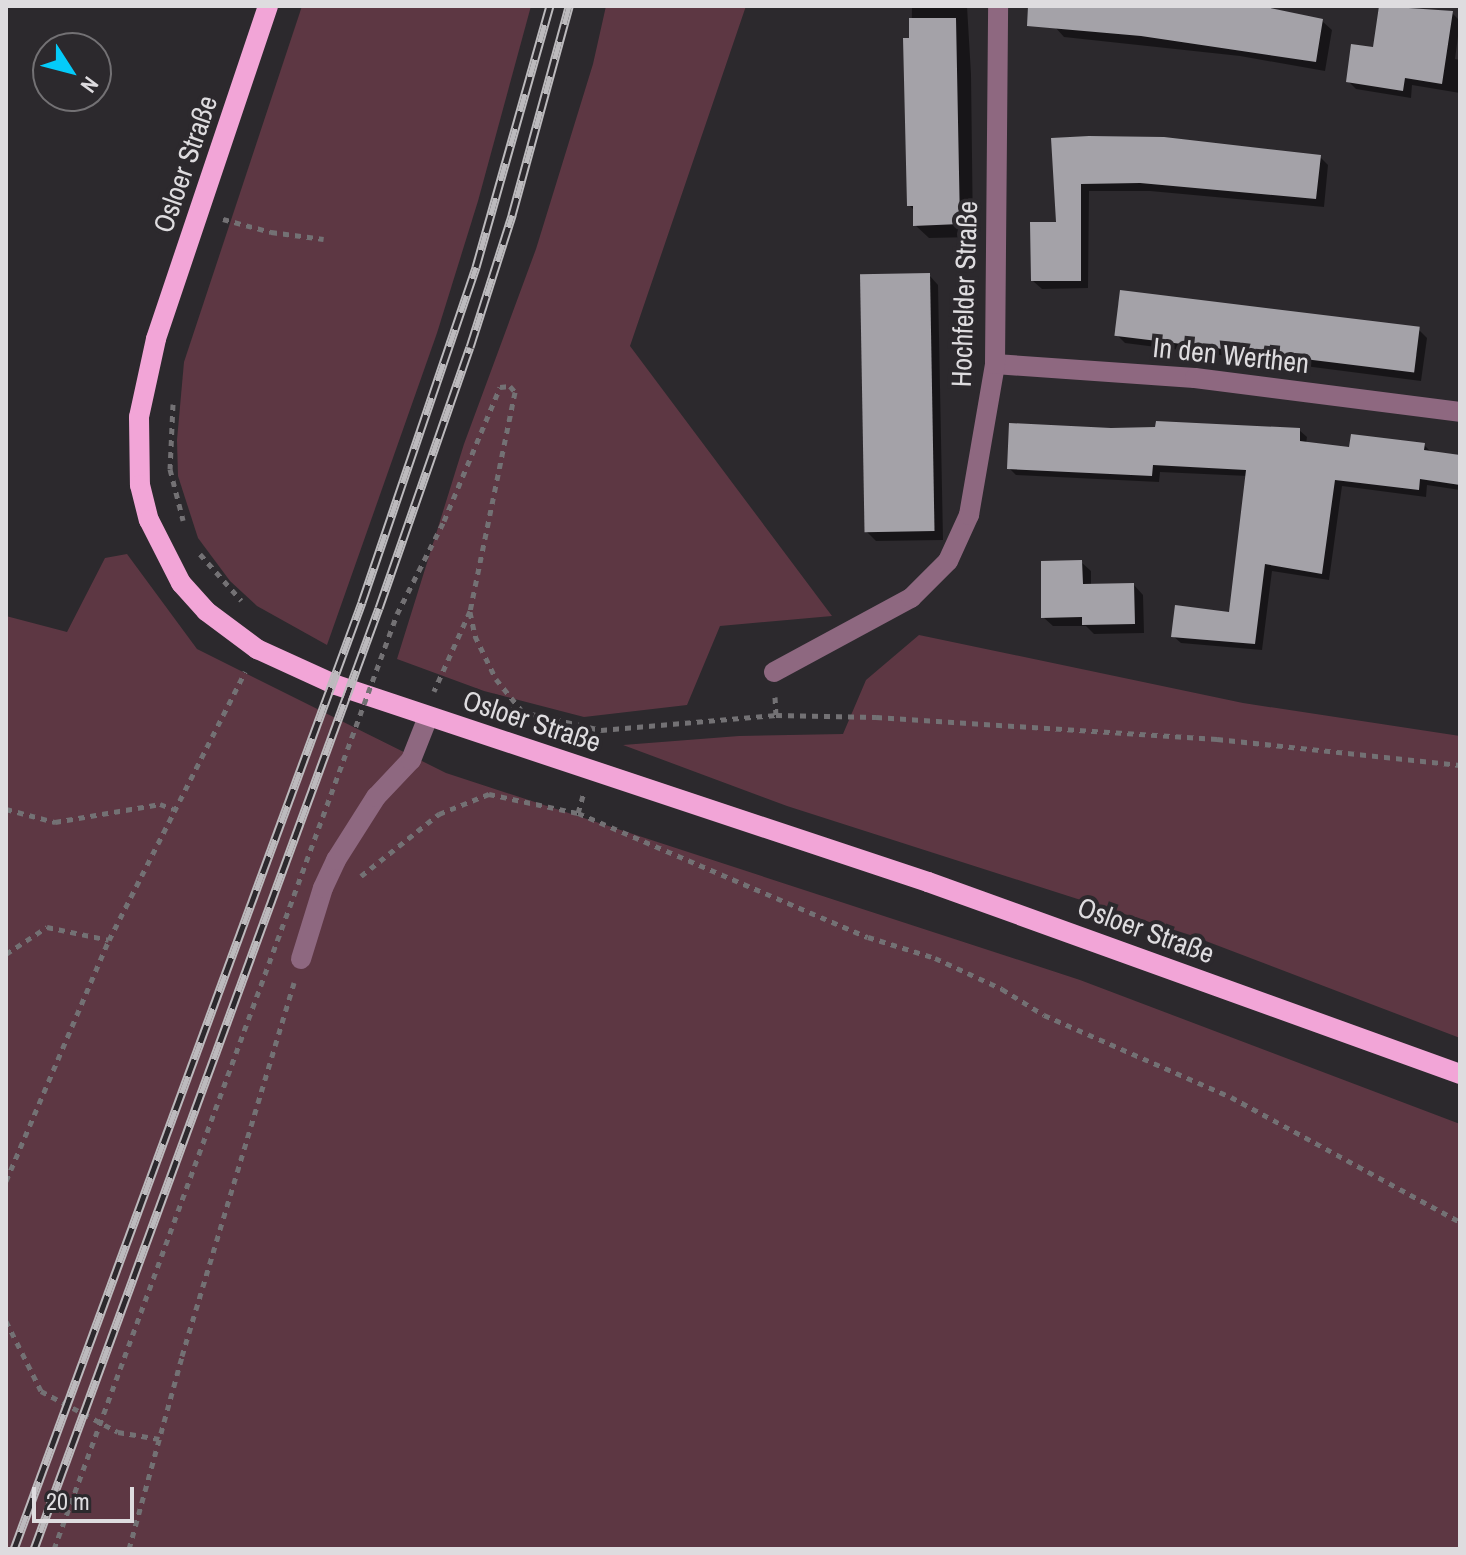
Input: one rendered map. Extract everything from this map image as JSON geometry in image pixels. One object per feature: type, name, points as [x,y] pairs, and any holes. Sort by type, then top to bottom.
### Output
[{"type":"main road","name":"Osloer Straße","points":[[268,6],[145,383],[138,432],[140,485],[153,531],[181,583],[206,611],[257,649],[296,669],[428,717],[928,882],[1460,1074]]},
{"type":"street","name":"Hochfelder Straße","points":[[774,672],[911,598],[948,561],[969,515],[995,364],[998,6]]},
{"type":"street","name":"In den Werthen","points":[[995,364],[1195,378],[1460,412]]},
{"type":"street","points":[[301,959],[323,888],[347,840],[376,797],[411,760],[428,717]]},
{"type":"path","points":[[218,230],[227,205]]},
{"type":"path","points":[[198,213],[271,232],[324,239]]},
{"type":"path","points":[[54,1549],[397,614],[444,521],[500,387],[510,386],[515,392],[470,611],[434,691]]},
{"type":"path","points":[[175,389],[170,469],[175,496],[188,533]]},
{"type":"path","points":[[194,545],[208,567],[248,606]]},
{"type":"path","points":[[470,611],[475,636],[496,679],[522,712]]},
{"type":"path","points":[[6,1181],[109,940],[257,649]]},
{"type":"path","points":[[374,668],[389,674]]},
{"type":"path","points":[[419,685],[449,694]]},
{"type":"path","points":[[478,701],[601,730],[776,715],[876,717],[1217,739],[1460,765]]},
{"type":"path","points":[[323,888],[357,879],[439,814],[489,794],[578,813],[868,937],[948,964],[1002,989],[1044,1015],[1231,1097],[1460,1222]]},
{"type":"path","points":[[6,809],[55,822],[160,804],[173,809]]},
{"type":"path","points":[[6,954],[47,927],[109,940]]},
{"type":"path","points":[[129,1549],[301,959]]},
{"type":"path","points":[[6,1321],[41,1391],[118,1432],[159,1439]]},
{"type":"shaded area","points":[[302,6],[531,6],[478,201],[437,333],[327,645],[257,606],[230,581],[198,538],[178,476],[177,440],[184,362]]},
{"type":"shaded area","points":[[606,6],[746,6],[630,346],[832,616],[720,626],[687,705],[584,717],[484,691],[397,659],[464,444],[536,249],[593,64]]},
{"type":"shaded area","points":[[127,554],[197,649],[446,773],[1080,980],[1460,1124],[1460,1549],[6,1549],[6,616],[67,632],[105,558]]},
{"type":"shaded area","points":[[919,635],[1243,703],[1460,736],[1460,1038],[1190,935],[787,806],[623,745],[739,736],[843,734],[866,680]]},
{"type":"building","points":[[1028,6],[1261,6],[1323,19],[1316,62],[1141,36],[1027,26]]},
{"type":"building","points":[[1379,6],[1453,11],[1442,84],[1405,78],[1403,91],[1346,82],[1351,44],[1373,47]]},
{"type":"building","points":[[909,18],[956,18],[960,224],[913,226],[913,206],[907,206],[903,38],[909,38]]},
{"type":"building","points":[[1164,137],[1321,155],[1316,199],[1140,183],[1081,184],[1081,281],[1031,281],[1030,222],[1056,222],[1051,138]]},
{"type":"building","points":[[930,273],[935,531],[865,532],[860,274]]},
{"type":"building","points":[[1120,290],[1420,327],[1414,372],[1114,336]]},
{"type":"building","points":[[1156,421],[1300,428],[1300,441],[1349,447],[1351,434],[1425,443],[1424,450],[1460,455],[1460,485],[1420,479],[1419,490],[1335,480],[1322,574],[1265,564],[1255,644],[1171,637],[1175,605],[1229,612],[1246,470],[1153,465],[1152,476],[1007,469],[1009,423],[1111,428],[1155,427]]},
{"type":"building","points":[[1082,560],[1083,584],[1134,583],[1135,624],[1082,625],[1082,617],[1041,618],[1041,561]]},
{"type":"railway","points":[[14,1549],[362,602],[476,267],[550,6]]},
{"type":"railway","points":[[34,1549],[379,608],[470,347],[512,215],[569,6]]}]
